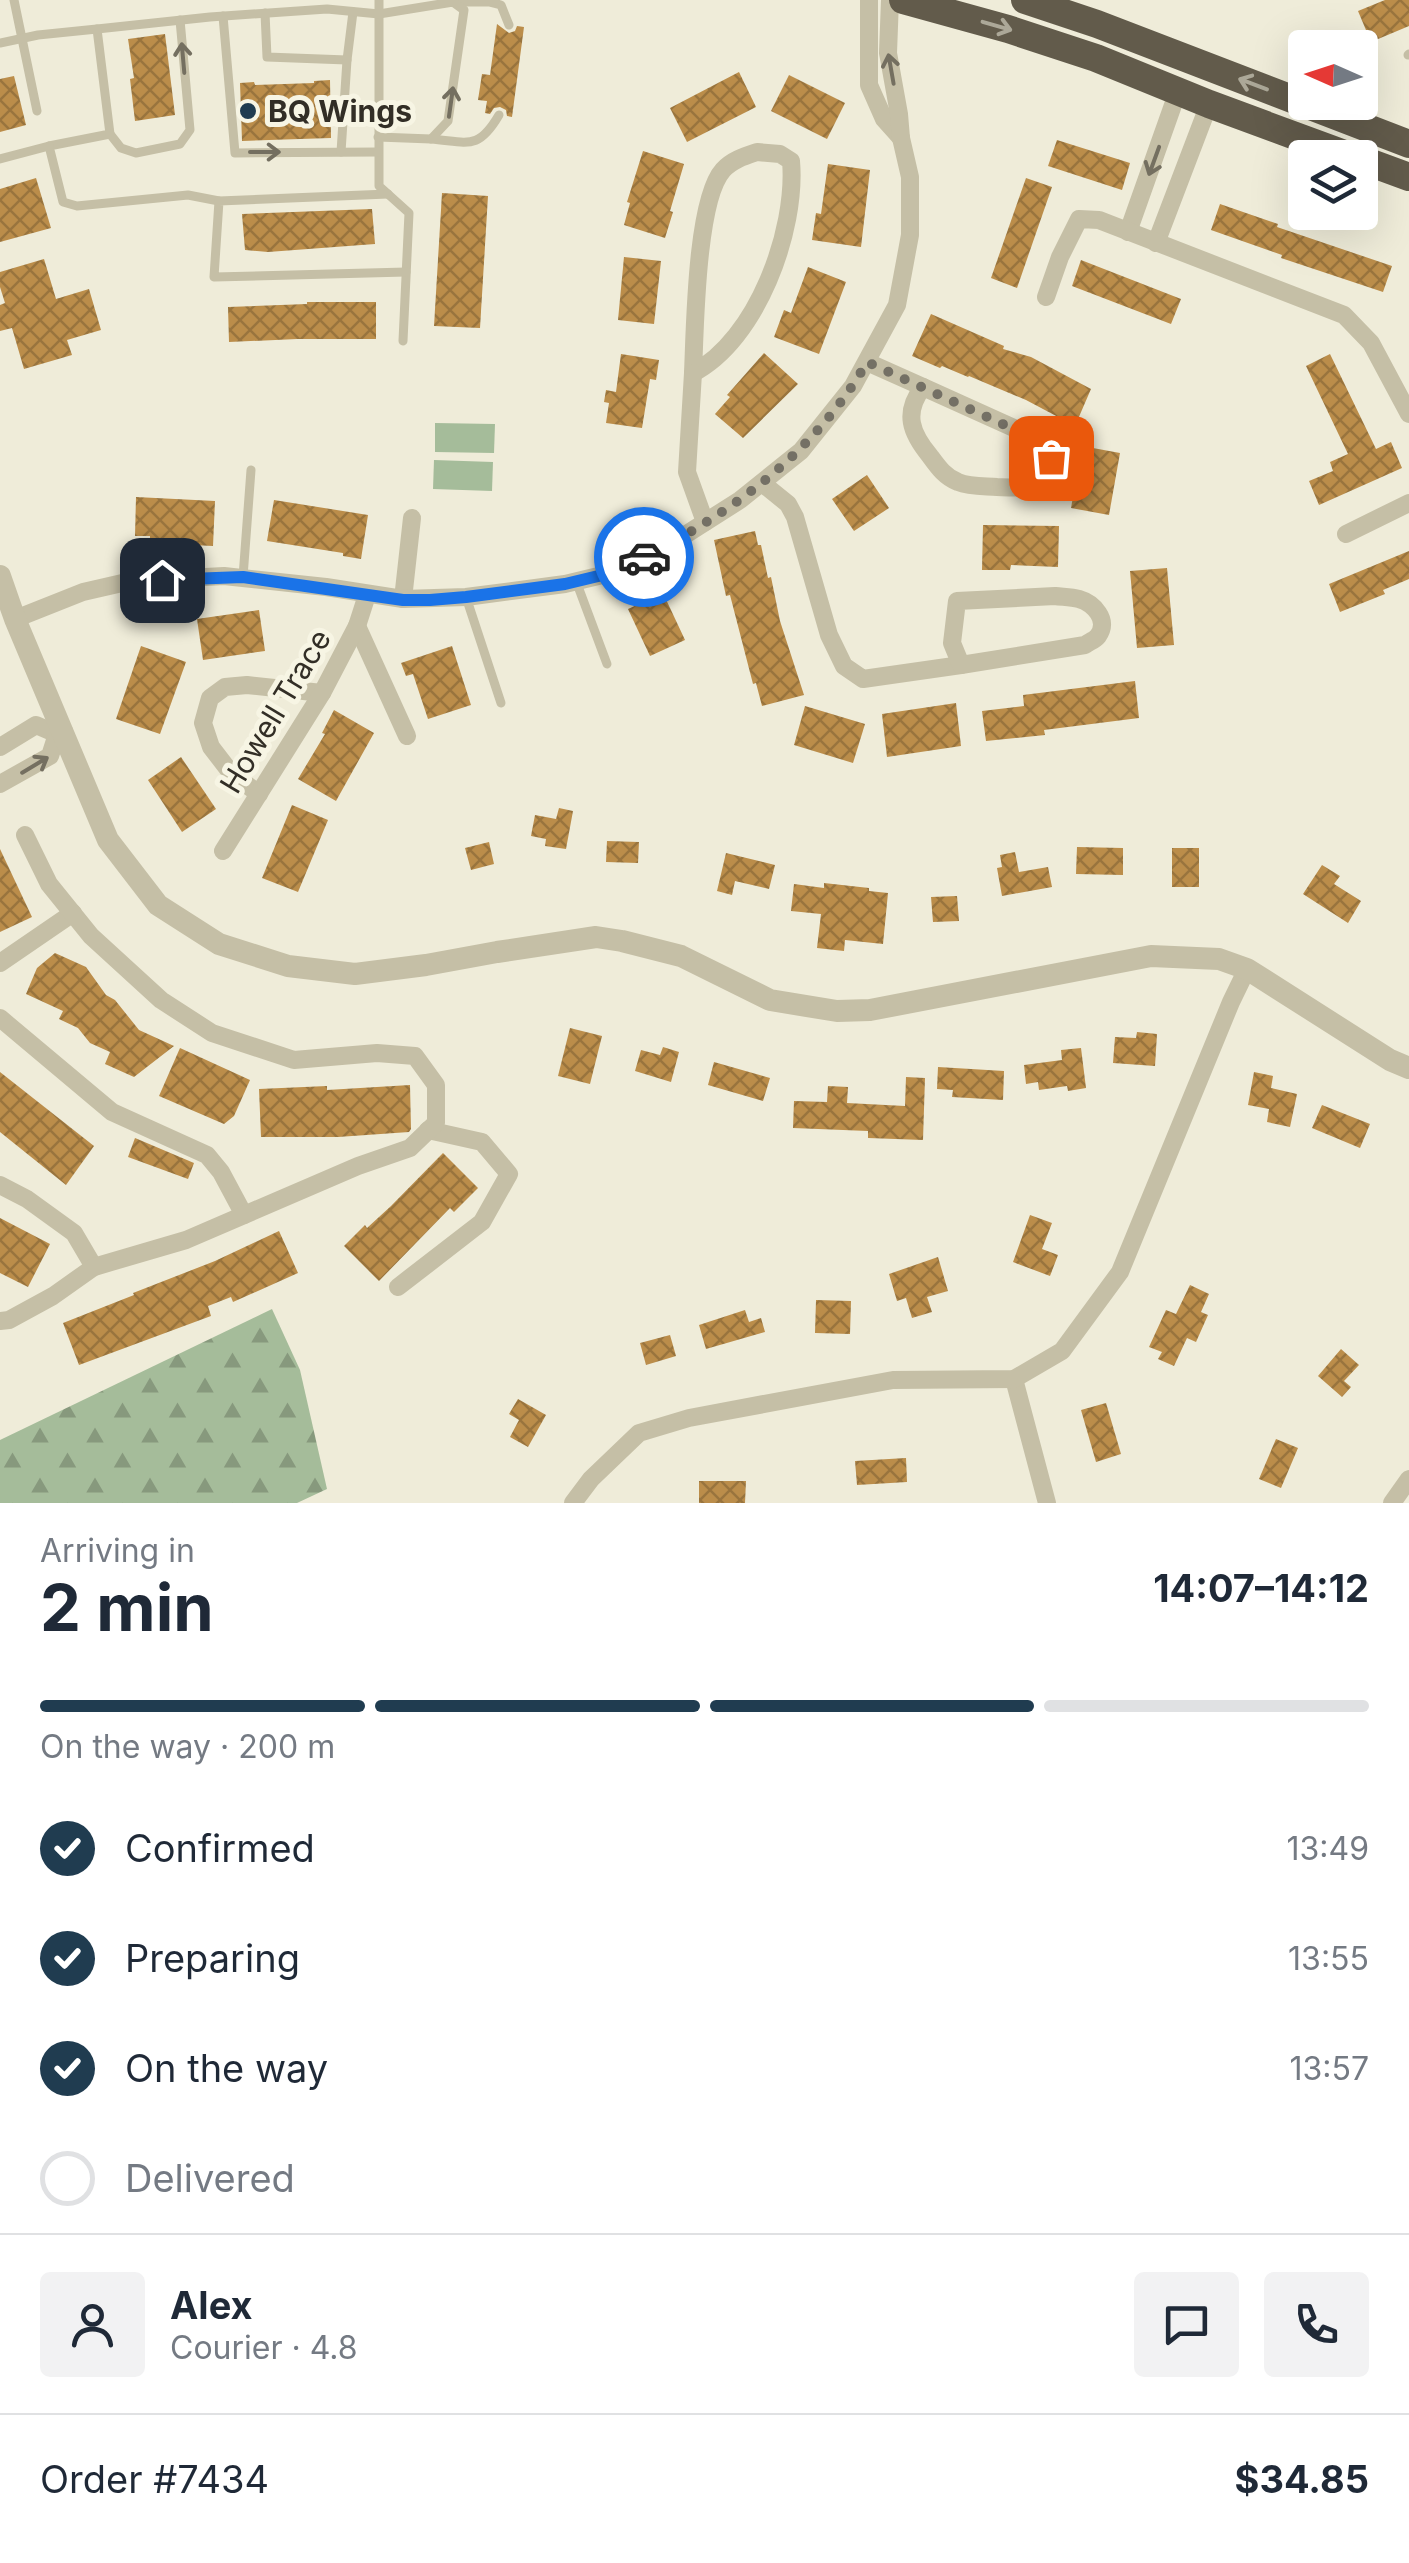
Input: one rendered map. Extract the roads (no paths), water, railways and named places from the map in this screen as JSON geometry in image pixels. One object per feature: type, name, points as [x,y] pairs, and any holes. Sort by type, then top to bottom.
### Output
[{"type":"highway","points":[[903,0],[1096,58],[1308,140]]},
{"type":"highway","points":[[1025,0],[1098,24],[1409,144]]},
{"type":"highway","points":[[1378,166],[1409,177]]},
{"type":"street","points":[[869,0],[869,86],[884,119],[901,138]]},
{"type":"street","points":[[15,619],[82,592],[131,581],[243,577],[403,600],[430,600],[576,581],[615,572],[671,544],[762,483],[800,451],[854,386],[896,305],[910,235],[910,177],[888,53],[890,0]]},
{"type":"street","points":[[1128,232],[1178,91]]},
{"type":"street","points":[[1156,243],[1209,104]]},
{"type":"street","points":[[693,373],[721,354],[732,340],[765,288],[778,256],[793,178],[791,161],[780,154],[758,152],[742,157],[723,170],[711,189],[699,266],[693,373],[688,472],[706,522]]},
{"type":"street","points":[[1046,297],[1079,220],[1100,220],[1344,314],[1370,343],[1409,414]]},
{"type":"street","points":[[867,362],[923,387],[1027,434],[1049,446],[1051,469],[1046,480],[1034,487],[998,487],[961,484],[944,475],[916,438],[912,426],[911,410],[923,387]]},
{"type":"street","points":[[762,483],[788,504],[795,517],[829,635],[844,666],[863,679],[961,665],[1085,646],[1098,636],[1101,616],[1092,604],[1054,596],[957,601],[952,643],[961,665]]},
{"type":"street","points":[[1346,534],[1409,503]]},
{"type":"street","points":[[403,600],[412,518]]},
{"type":"street","points":[[0,576],[60,733],[108,840],[158,905],[218,944],[288,966],[355,974],[596,938],[681,956],[770,1000],[837,1011],[870,1010],[1151,956],[1219,959],[1247,969],[1390,1060],[1409,1068]]},
{"type":"street","name":"Howell Trace","points":[[224,851],[322,692],[357,626],[367,595]]},
{"type":"street","points":[[357,626],[407,736]]},
{"type":"street","points":[[258,794],[231,773],[211,747],[203,724],[210,698],[225,687],[247,684],[322,692]]},
{"type":"street","points":[[0,748],[36,725],[60,733]]},
{"type":"street","points":[[0,784],[50,756],[60,733]]},
{"type":"street","points":[[0,1322],[53,1296],[94,1268],[186,1240],[358,1166],[410,1148],[436,1123],[436,1085],[415,1056],[377,1053],[294,1060],[212,1033],[161,1000],[92,936],[50,884],[24,835]]},
{"type":"street","points":[[0,963],[74,914]]},
{"type":"street","points":[[573,1503],[639,1433],[689,1418],[893,1380],[1014,1379],[1062,1352],[1120,1272],[1247,969]]},
{"type":"street","points":[[0,1018],[112,1112],[207,1155],[244,1215]]},
{"type":"street","points":[[398,1287],[482,1222],[509,1174],[482,1142],[428,1130]]},
{"type":"street","points":[[0,1185],[74,1233],[94,1268]]},
{"type":"street","points":[[1014,1379],[1047,1503]]},
{"type":"street","points":[[1392,1503],[1409,1479]]},
{"type":"lane","points":[[14,0],[37,111]]},
{"type":"lane","points":[[379,0],[379,186],[409,213],[404,341]]},
{"type":"lane","points":[[0,43],[222,16],[327,9],[379,14],[453,2],[502,5],[508,25]]},
{"type":"lane","points":[[431,139],[448,122],[464,10],[453,2]]},
{"type":"lane","points":[[341,152],[353,12]]},
{"type":"lane","points":[[265,13],[267,57],[347,60]]},
{"type":"lane","points":[[222,16],[235,152],[378,152]]},
{"type":"lane","points":[[97,29],[110,134],[120,148],[136,153],[180,144],[190,130],[180,20]]},
{"type":"lane","points":[[378,137],[474,142],[488,133],[499,115]]},
{"type":"lane","points":[[0,159],[110,134]]},
{"type":"lane","points":[[49,146],[63,202],[77,206],[188,194],[218,201],[388,194]]},
{"type":"lane","points":[[218,201],[214,276],[406,272]]},
{"type":"lane","points":[[243,577],[251,470]]},
{"type":"lane","points":[[576,581],[606,664]]},
{"type":"lane","points":[[466,597],[501,703]]},
{"type":"place","name":"BQ Wings","points":[[248,111]]}]
